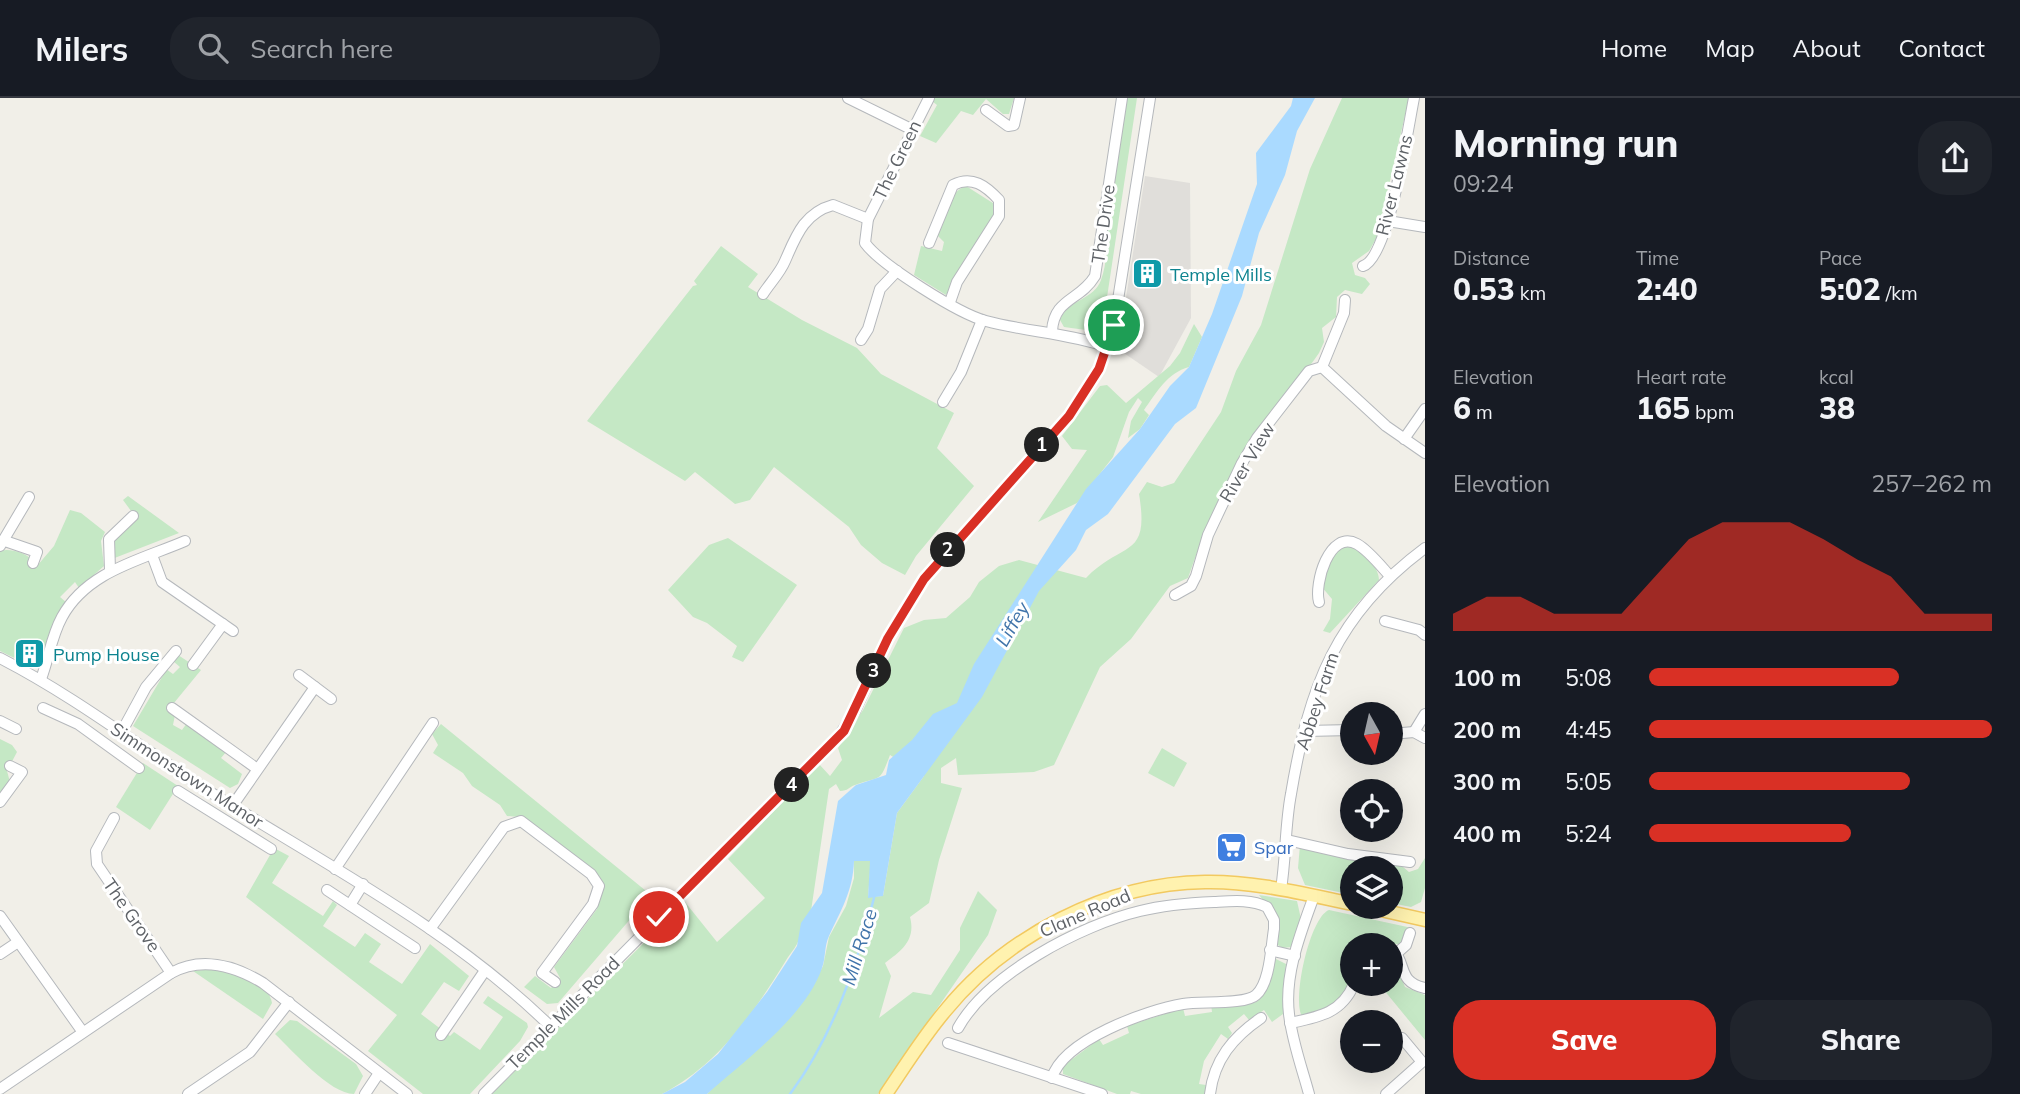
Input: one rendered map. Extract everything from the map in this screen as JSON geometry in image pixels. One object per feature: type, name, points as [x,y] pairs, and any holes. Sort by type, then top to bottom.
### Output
[{"type":"main road","name":"Clane Road","points":[[886,1094],[923,1040],[961,992],[1001,957],[1042,930],[1095,904],[1147,888],[1205,882],[1281,889],[1340,901]]},
{"type":"main road","points":[[1403,915],[1425,920]]},
{"type":"street","points":[[848,98],[911,128]]},
{"type":"street","name":"The Green","points":[[867,221],[911,128],[929,98]]},
{"type":"street","points":[[986,110],[1009,127],[1014,125],[1020,98]]},
{"type":"street","name":"The Drive","points":[[1052,331],[1058,308],[1090,285],[1095,276],[1122,98]]},
{"type":"street","name":"Temple Mills Road","points":[[484,1094],[839,736],[855,711],[888,638],[924,579],[1069,416],[1099,369],[1108,348],[1127,258],[1150,98]]},
{"type":"street","name":"River Lawns","points":[[1363,266],[1374,258],[1388,221],[1414,98]]},
{"type":"street","points":[[929,243],[953,186],[961,181],[975,181],[999,200],[999,216],[957,282],[950,303]]},
{"type":"street","points":[[763,294],[783,265],[796,235],[812,214],[833,205],[867,221],[865,243],[878,258],[982,320],[1052,331],[1108,348]]},
{"type":"street","points":[[1388,221],[1425,227]]},
{"type":"street","points":[[861,340],[868,329],[880,289],[897,271]]},
{"type":"street","name":"River View","points":[[1175,595],[1191,586],[1220,507],[1256,438],[1310,371],[1322,367],[1344,313],[1345,300]]},
{"type":"street","points":[[943,402],[961,372],[982,320]]},
{"type":"street","points":[[1322,367],[1404,439],[1425,453]]},
{"type":"street","points":[[1404,439],[1425,409]]},
{"type":"street","points":[[29,498],[2,543],[37,552],[33,564]]},
{"type":"street","points":[[110,570],[109,539],[133,516]]},
{"type":"street","points":[[41,679],[51,643],[63,615],[83,590],[110,570],[185,541]]},
{"type":"street","points":[[1319,602],[1317,583],[1320,571],[1333,550],[1343,543],[1357,544],[1388,575]]},
{"type":"street","name":"Abbey Farm","points":[[1281,889],[1290,795],[1305,731],[1331,653],[1352,617],[1388,575],[1425,548]]},
{"type":"street","points":[[152,555],[162,582],[233,631]]},
{"type":"street","points":[[1385,621],[1419,630],[1425,635]]},
{"type":"street","points":[[193,665],[223,624]]},
{"type":"street","points":[[121,733],[146,687],[176,651]]},
{"type":"street","name":"Simmonstown Manor","points":[[0,658],[41,679],[213,793],[363,884],[430,929],[550,1027]]},
{"type":"street","points":[[167,663],[177,670]]},
{"type":"street","points":[[299,675],[331,699]]},
{"type":"street","points":[[233,805],[256,768],[315,687]]},
{"type":"street","points":[[43,708],[78,724],[139,768]]},
{"type":"street","points":[[172,708],[256,768]]},
{"type":"street","points":[[78,724],[88,710]]},
{"type":"street","points":[[1414,732],[1425,714]]},
{"type":"street","points":[[0,721],[16,729]]},
{"type":"street","points":[[335,869],[433,723]]},
{"type":"street","points":[[1305,731],[1340,730]]},
{"type":"street","points":[[1404,733],[1414,732],[1425,738]]},
{"type":"street","points":[[0,802],[22,772],[10,766]]},
{"type":"street","points":[[178,791],[271,849]]},
{"type":"street","points":[[204,807],[213,793]]},
{"type":"street","name":"The Grove","points":[[114,818],[96,851],[97,864],[172,973]]},
{"type":"street","points":[[430,929],[504,827],[521,821],[592,874],[599,886],[593,904],[542,973],[555,982]]},
{"type":"street","points":[[1287,840],[1348,854],[1410,862]]},
{"type":"street","points":[[350,905],[363,884]]},
{"type":"street","points":[[327,890],[415,948]]},
{"type":"street","points":[[1309,1094],[1290,1023],[1288,992],[1314,896]]},
{"type":"street","points":[[958,1028],[966,1014],[986,994],[1019,969],[1066,939],[1134,912],[1189,903],[1259,903],[1267,907],[1274,920],[1270,950],[1262,987],[1255,996],[1246,1001],[1183,1004],[1128,1021],[1076,1048],[1059,1062],[1052,1078]]},
{"type":"street","points":[[0,916],[82,1031]]},
{"type":"street","points":[[1403,946],[1410,933]]},
{"type":"street","points":[[0,954],[18,942]]},
{"type":"street","points":[[1270,950],[1296,956]]},
{"type":"street","points":[[0,1089],[82,1031],[172,973],[197,964],[227,967],[247,973],[289,1002],[407,1094]]},
{"type":"street","points":[[441,1035],[485,972]]},
{"type":"street","points":[[1403,972],[1412,984],[1425,988]]},
{"type":"street","points":[[1290,1023],[1319,1017],[1337,1009],[1348,996]]},
{"type":"street","points":[[188,1094],[250,1052],[289,1002]]},
{"type":"street","points":[[1210,1094],[1212,1077],[1222,1055],[1239,1034],[1261,1018]]},
{"type":"street","points":[[1386,1094],[1423,1064],[1403,1039]]},
{"type":"street","points":[[948,1043],[1102,1094]]},
{"type":"street","points":[[365,1094],[379,1073]]},
{"type":"shaded area","name":"Temple Mills","points":[[1145,176],[1190,183],[1191,318],[1159,377],[1118,349]]},
{"type":"green space","points":[[934,98],[1014,98],[1009,114],[1003,114],[986,99],[973,115],[961,111],[936,143],[920,136],[937,105],[932,101]]},
{"type":"green space","points":[[1127,98],[1137,98],[1103,324],[1093,331],[1064,327],[1060,320],[1064,313],[1098,286],[1104,271],[1108,205]]},
{"type":"green space","points":[[1342,98],[1409,98],[1377,237],[1369,251],[1352,263],[1355,275],[1365,278],[1370,284],[1362,294],[1345,290],[1337,297],[1336,317],[1322,328],[1324,342],[1319,353],[1266,418],[1227,482],[1188,578],[1170,586],[1131,639],[1100,667],[1054,765],[1034,772],[958,775],[956,758],[941,768],[941,783],[962,788],[939,860],[929,903],[910,917],[911,932],[906,944],[885,963],[891,976],[879,1018],[913,992],[931,995],[960,950],[960,928],[978,891],[997,910],[988,935],[878,1094],[707,1094],[812,987],[823,966],[829,937],[846,906],[854,878],[854,861],[871,860],[868,897],[883,896],[897,813],[924,776],[890,755],[884,771],[878,777],[845,790],[840,791],[836,784],[829,789],[811,911],[804,920],[796,946],[733,1037],[700,1068],[662,1094],[492,1094],[685,902],[717,942],[765,898],[728,859],[819,764],[830,776],[842,760],[838,748],[863,710],[904,628],[924,620],[946,618],[970,597],[979,582],[999,566],[1019,560],[1086,578],[1137,540],[1141,530],[1139,494],[1147,482],[1162,487],[1174,483],[1221,412],[1236,371],[1261,325],[1310,169]]},
{"type":"green space","points":[[966,186],[996,205],[995,219],[946,295],[914,275],[921,246],[942,251],[944,242],[938,236],[938,229],[942,214],[955,194]]},
{"type":"green space","points":[[721,246],[758,274],[748,287],[802,320],[857,348],[881,374],[954,413],[937,448],[974,486],[916,556],[905,575],[882,563],[861,545],[849,527],[774,467],[750,500],[735,504],[695,472],[685,481],[587,421],[693,286],[697,285],[694,281]]},
{"type":"green space","points":[[1194,324],[1202,337],[1189,367],[1163,384],[1144,410],[1149,415],[1140,429],[1128,438],[1131,421],[1142,402],[1138,398],[1129,412],[1113,457],[1077,503],[1038,522],[1087,450],[1072,449],[1062,436],[1100,386],[1107,385],[1126,403],[1170,366],[1180,353]]},
{"type":"green space","points":[[128,496],[179,533],[112,559],[112,543],[137,519],[123,500]]},
{"type":"green space","points":[[70,510],[81,513],[105,532],[101,541],[104,566],[79,588],[75,582],[60,597],[67,603],[41,655],[31,666],[0,651],[0,551],[20,553],[37,566],[54,546]]},
{"type":"green space","points":[[728,538],[797,585],[743,662],[732,657],[737,646],[707,623],[693,617],[668,590],[709,545]]},
{"type":"green space","points":[[1346,546],[1352,547],[1368,559],[1376,569],[1379,580],[1330,633],[1323,631],[1330,619],[1332,599],[1321,586],[1329,563]]},
{"type":"green space","points":[[178,655],[201,670],[169,709],[175,715],[173,725],[182,730],[187,723],[226,752],[221,758],[242,774],[238,784],[230,788],[133,726],[166,669],[173,674],[180,667],[173,661]]},
{"type":"green space","points":[[441,724],[651,895],[558,1003],[547,1004],[524,987],[535,976],[551,988],[560,978],[554,967],[597,909],[604,884],[598,875],[520,817],[507,816],[500,805],[472,786],[463,773],[433,753],[438,745],[432,734]]},
{"type":"green space","points":[[0,739],[12,745],[17,752],[7,771],[10,782],[0,794]]},
{"type":"green space","points":[[1162,748],[1187,763],[1174,787],[1148,773]]},
{"type":"green space","points":[[143,763],[178,786],[150,830],[116,807]]},
{"type":"green space","points":[[1300,845],[1363,856],[1340,856],[1340,892],[1305,885],[1298,868]]},
{"type":"green space","points":[[274,848],[289,856],[272,883],[323,916],[333,901],[337,905],[323,926],[355,947],[365,933],[381,944],[369,962],[402,984],[430,944],[469,976],[459,991],[444,982],[421,1014],[450,1036],[454,1032],[480,1050],[503,1017],[483,1003],[488,996],[527,1023],[528,1027],[520,1041],[470,1094],[423,1094],[368,1051],[397,1015],[246,897]]},
{"type":"green space","points":[[1425,858],[1425,888],[1421,902],[1411,907],[1403,905],[1403,867],[1409,872],[1418,869]]},
{"type":"green space","points":[[1259,895],[1297,901],[1301,919],[1292,947],[1282,948],[1278,945],[1277,916]]},
{"type":"green space","points":[[1329,910],[1340,912],[1340,919],[1370,919],[1412,928],[1403,940],[1403,933],[1340,933],[1341,996],[1329,1006],[1302,1016],[1299,993],[1301,977],[1309,942],[1322,916]]},
{"type":"green space","points":[[1276,959],[1286,964],[1283,1014],[1272,1022],[1264,1010],[1249,1020],[1244,1014],[1228,1027],[1232,1033],[1228,1039],[1221,1034],[1204,1061],[1199,1084],[1206,1085],[1205,1094],[1141,1094],[1131,1091],[1130,1094],[1117,1094],[1063,1074],[1063,1066],[1099,1039],[1103,1045],[1129,1033],[1127,1026],[1183,1008],[1185,1016],[1212,1012],[1211,1004],[1256,1002],[1265,991],[1271,962]]},
{"type":"green space","points":[[214,969],[249,978],[264,988],[272,1003],[263,1019],[193,971]]},
{"type":"green space","points":[[1403,982],[1405,987],[1425,995],[1425,1040],[1403,1010],[1389,996],[1403,996]]},
{"type":"green space","points":[[290,1020],[297,1021],[356,1064],[363,1076],[354,1094],[344,1092],[323,1079],[275,1034]]},
{"type":"water","name":"Liffey","points":[[1293,98],[1315,98],[1297,131],[1285,175],[1259,233],[1242,296],[1196,408],[1175,424],[1108,514],[1086,530],[1076,550],[1039,591],[982,697],[897,813],[883,896],[868,898],[870,861],[854,861],[849,891],[827,940],[822,968],[802,1003],[772,1037],[707,1094],[662,1094],[685,1082],[718,1054],[767,992],[797,946],[801,923],[822,893],[838,801],[856,785],[886,775],[889,760],[912,740],[933,714],[957,703],[974,664],[1086,489],[1140,429],[1170,386],[1189,367],[1212,314],[1257,184],[1256,153],[1291,106]]},
{"type":"waterway","name":"Mill Race","points":[[790,1094],[819,1048],[842,998],[875,894]]},
{"type":"place","name":"Temple Mills","points":[[1147,274]]},
{"type":"place","name":"Pump House","points":[[30,654]]},
{"type":"place","name":"Spar","points":[[1231,847]]},
{"type":"route","points":[[659,917],[844,731],[888,638],[924,579],[960,535],[1069,416],[1099,369],[1114,325]]}]
